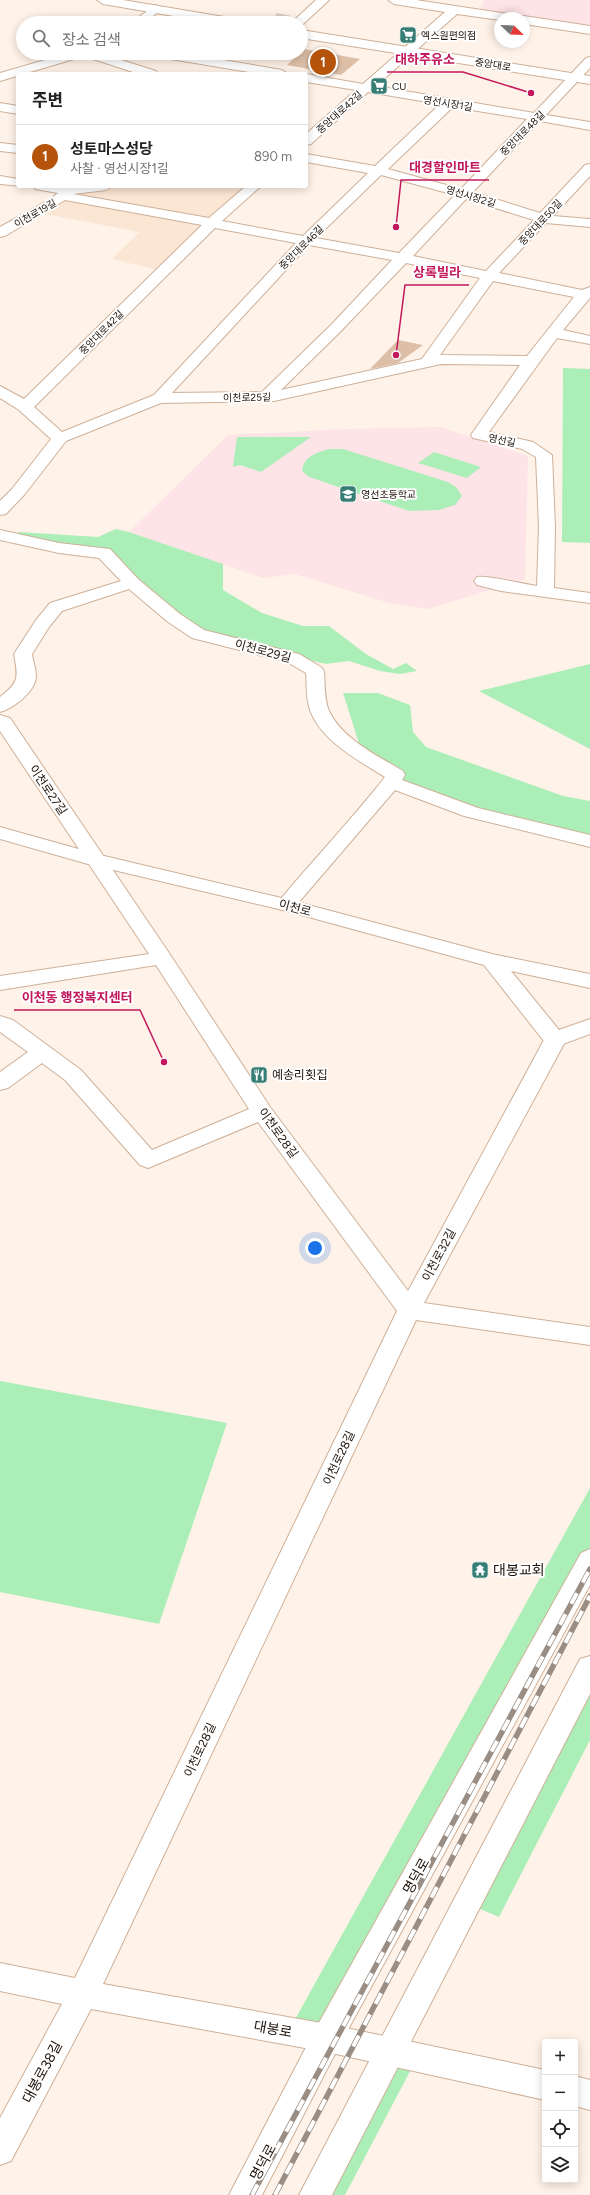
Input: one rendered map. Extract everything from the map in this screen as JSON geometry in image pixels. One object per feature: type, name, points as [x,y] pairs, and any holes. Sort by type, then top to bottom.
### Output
[{"type":"street","points":[[103,0],[196,16]]},
{"type":"street","points":[[305,16],[323,0]]},
{"type":"street","points":[[394,0],[494,16]]},
{"type":"street","points":[[146,16],[156,9]]},
{"type":"street","name":"중앙대로42길","points":[[308,139],[327,124],[364,89],[410,51],[454,10]]},
{"type":"street","points":[[530,21],[590,30]]},
{"type":"street","name":"중앙대로","points":[[308,35],[590,80]]},
{"type":"street","points":[[17,72],[58,60]]},
{"type":"street","points":[[108,60],[146,72]]},
{"type":"street","points":[[191,60],[233,69],[262,72]]},
{"type":"street","points":[[233,69],[249,60]]},
{"type":"street","name":"중앙대로48길","points":[[266,396],[403,258],[462,193],[590,61]]},
{"type":"street","points":[[0,77],[16,72]]},
{"type":"street","name":"영선시장1길","points":[[308,78],[590,126]]},
{"type":"street","name":"중앙대로46길","points":[[159,398],[305,241],[380,171],[449,103]]},
{"type":"street","points":[[0,108],[16,110]]},
{"type":"street","points":[[308,121],[327,124]]},
{"type":"street","points":[[0,147],[16,149]]},
{"type":"street","name":"영선시장2길","points":[[308,158],[380,171],[462,193],[544,219],[590,222]]},
{"type":"street","name":"중앙대로50길","points":[[427,362],[490,275],[588,173]]},
{"type":"street","points":[[0,180],[16,183]]},
{"type":"street","points":[[47,188],[211,224],[403,258],[587,293]]},
{"type":"street","points":[[66,193],[95,188]]},
{"type":"street","name":"중앙대로42길","points":[[25,407],[211,224],[252,188]]},
{"type":"street","points":[[572,188],[590,191]]},
{"type":"street","name":"이천로19길","points":[[0,233],[54,203],[66,193]]},
{"type":"street","name":"영선길","points":[[545,592],[547,527],[544,455],[527,445],[479,435],[531,360],[587,293]]},
{"type":"street","points":[[553,333],[590,340]]},
{"type":"street","name":"이천로25길","points":[[60,438],[159,398],[274,396],[441,359],[531,360]]},
{"type":"street","points":[[0,392],[25,407],[60,438],[18,492],[0,510]]},
{"type":"street","points":[[0,492],[18,492]]},
{"type":"street","name":"이천로29길","points":[[0,535],[59,548],[104,554],[132,583],[174,618],[198,634],[293,658],[315,671],[320,710],[329,726],[367,757],[396,775],[392,782]]},
{"type":"street","points":[[483,581],[590,598]]},
{"type":"street","points":[[0,706],[20,691],[27,677],[24,654],[42,624],[56,607],[132,583]]},
{"type":"street","name":"이천로27길","points":[[0,721],[3,722],[95,860]]},
{"type":"street","points":[[286,905],[324,859],[384,793],[392,782],[471,812],[560,835],[590,841]]},
{"type":"street","name":"이천로","points":[[0,833],[95,860],[286,905],[491,960],[590,981]]},
{"type":"street","name":"이천로28길","points":[[83,1994],[409,1310],[262,1112],[162,958],[95,860]]},
{"type":"street","points":[[0,983],[162,958]]},
{"type":"street","points":[[491,960],[555,1040],[590,1026]]},
{"type":"street","points":[[0,1023],[43,1052],[73,1075],[148,1160],[262,1112]]},
{"type":"street","name":"이천로32길","points":[[409,1310],[555,1040]]},
{"type":"street","points":[[0,1082],[43,1052]]},
{"type":"street","points":[[409,1310],[590,1336]]},
{"type":"street","name":"명덕로","points":[[245,2195],[327,2038],[590,1560]]},
{"type":"street","points":[[314,2195],[391,2052],[590,1667]]},
{"type":"street","name":"대봉로","points":[[0,1977],[83,1994],[327,2038],[542,2084]]},
{"type":"street","name":"대봉로38길","points":[[0,2150],[83,1994]]},
{"type":"street","points":[[578,2092],[590,2094]]},
{"type":"shaded area","points":[[484,0],[590,0],[590,27],[530,18],[530,12],[494,12],[480,10]]},
{"type":"shaded area","points":[[97,188],[253,188],[163,271],[112,259],[140,232],[46,214],[63,196]]},
{"type":"shaded area","name":"영선초등학교","points":[[440,427],[528,456],[525,579],[428,609],[389,603],[295,574],[263,578],[129,532],[228,435],[347,429]]},
{"type":"green space","points":[[563,368],[590,369],[590,543],[562,542]]},
{"type":"green space","points":[[237,437],[311,437],[261,472],[240,465],[233,467]]},
{"type":"green space","points":[[329,449],[343,449],[448,482],[456,487],[462,496],[455,505],[439,510],[409,511],[309,477],[302,471],[305,462],[311,456]]},
{"type":"green space","points":[[434,452],[481,467],[467,478],[418,463]]},
{"type":"green space","points":[[116,529],[223,564],[223,590],[262,613],[303,626],[329,626],[366,654],[393,669],[406,663],[417,671],[400,674],[380,671],[349,661],[326,664],[198,634],[104,554],[13,538],[19,532],[98,537]]},
{"type":"green space","points":[[590,664],[590,749],[479,691]]},
{"type":"green space","points":[[343,693],[378,693],[410,705],[413,732],[426,747],[563,796],[590,801],[590,841],[559,835],[391,782],[367,757],[393,764],[362,753]]},
{"type":"green space","points":[[0,1381],[227,1423],[159,1624],[0,1592]]},
{"type":"green space","points":[[590,1488],[590,1561],[327,2038],[288,2032]]},
{"type":"green space","points":[[590,1667],[590,1740],[499,1917],[468,1904]]},
{"type":"green space","points":[[391,2052],[417,2058],[345,2195],[315,2195]]},
{"type":"building","points":[[308,50],[360,59],[341,75],[287,65],[292,60],[308,60]]},
{"type":"building","points":[[398,340],[423,345],[398,363],[370,369]]},
{"type":"railway","points":[[252,2195],[590,1569]]},
{"type":"railway","points":[[275,2195],[590,1596]]},
{"type":"place","name":"엑스원편의점","points":[[408,35]]},
{"type":"place","name":"성토마스성당","points":[[323,62]]},
{"type":"place","name":"CU","points":[[379,86]]},
{"type":"place","name":"대하주유소","points":[[531,93]]},
{"type":"place","name":"대경할인마트","points":[[396,227]]},
{"type":"place","name":"상록빌라","points":[[396,355]]},
{"type":"place","name":"영선초등학교","points":[[348,494]]},
{"type":"place","name":"이천동 행정복지센터","points":[[164,1062]]},
{"type":"place","name":"예송리횟집","points":[[259,1075]]},
{"type":"place","name":"대봉교회","points":[[480,1570]]}]
